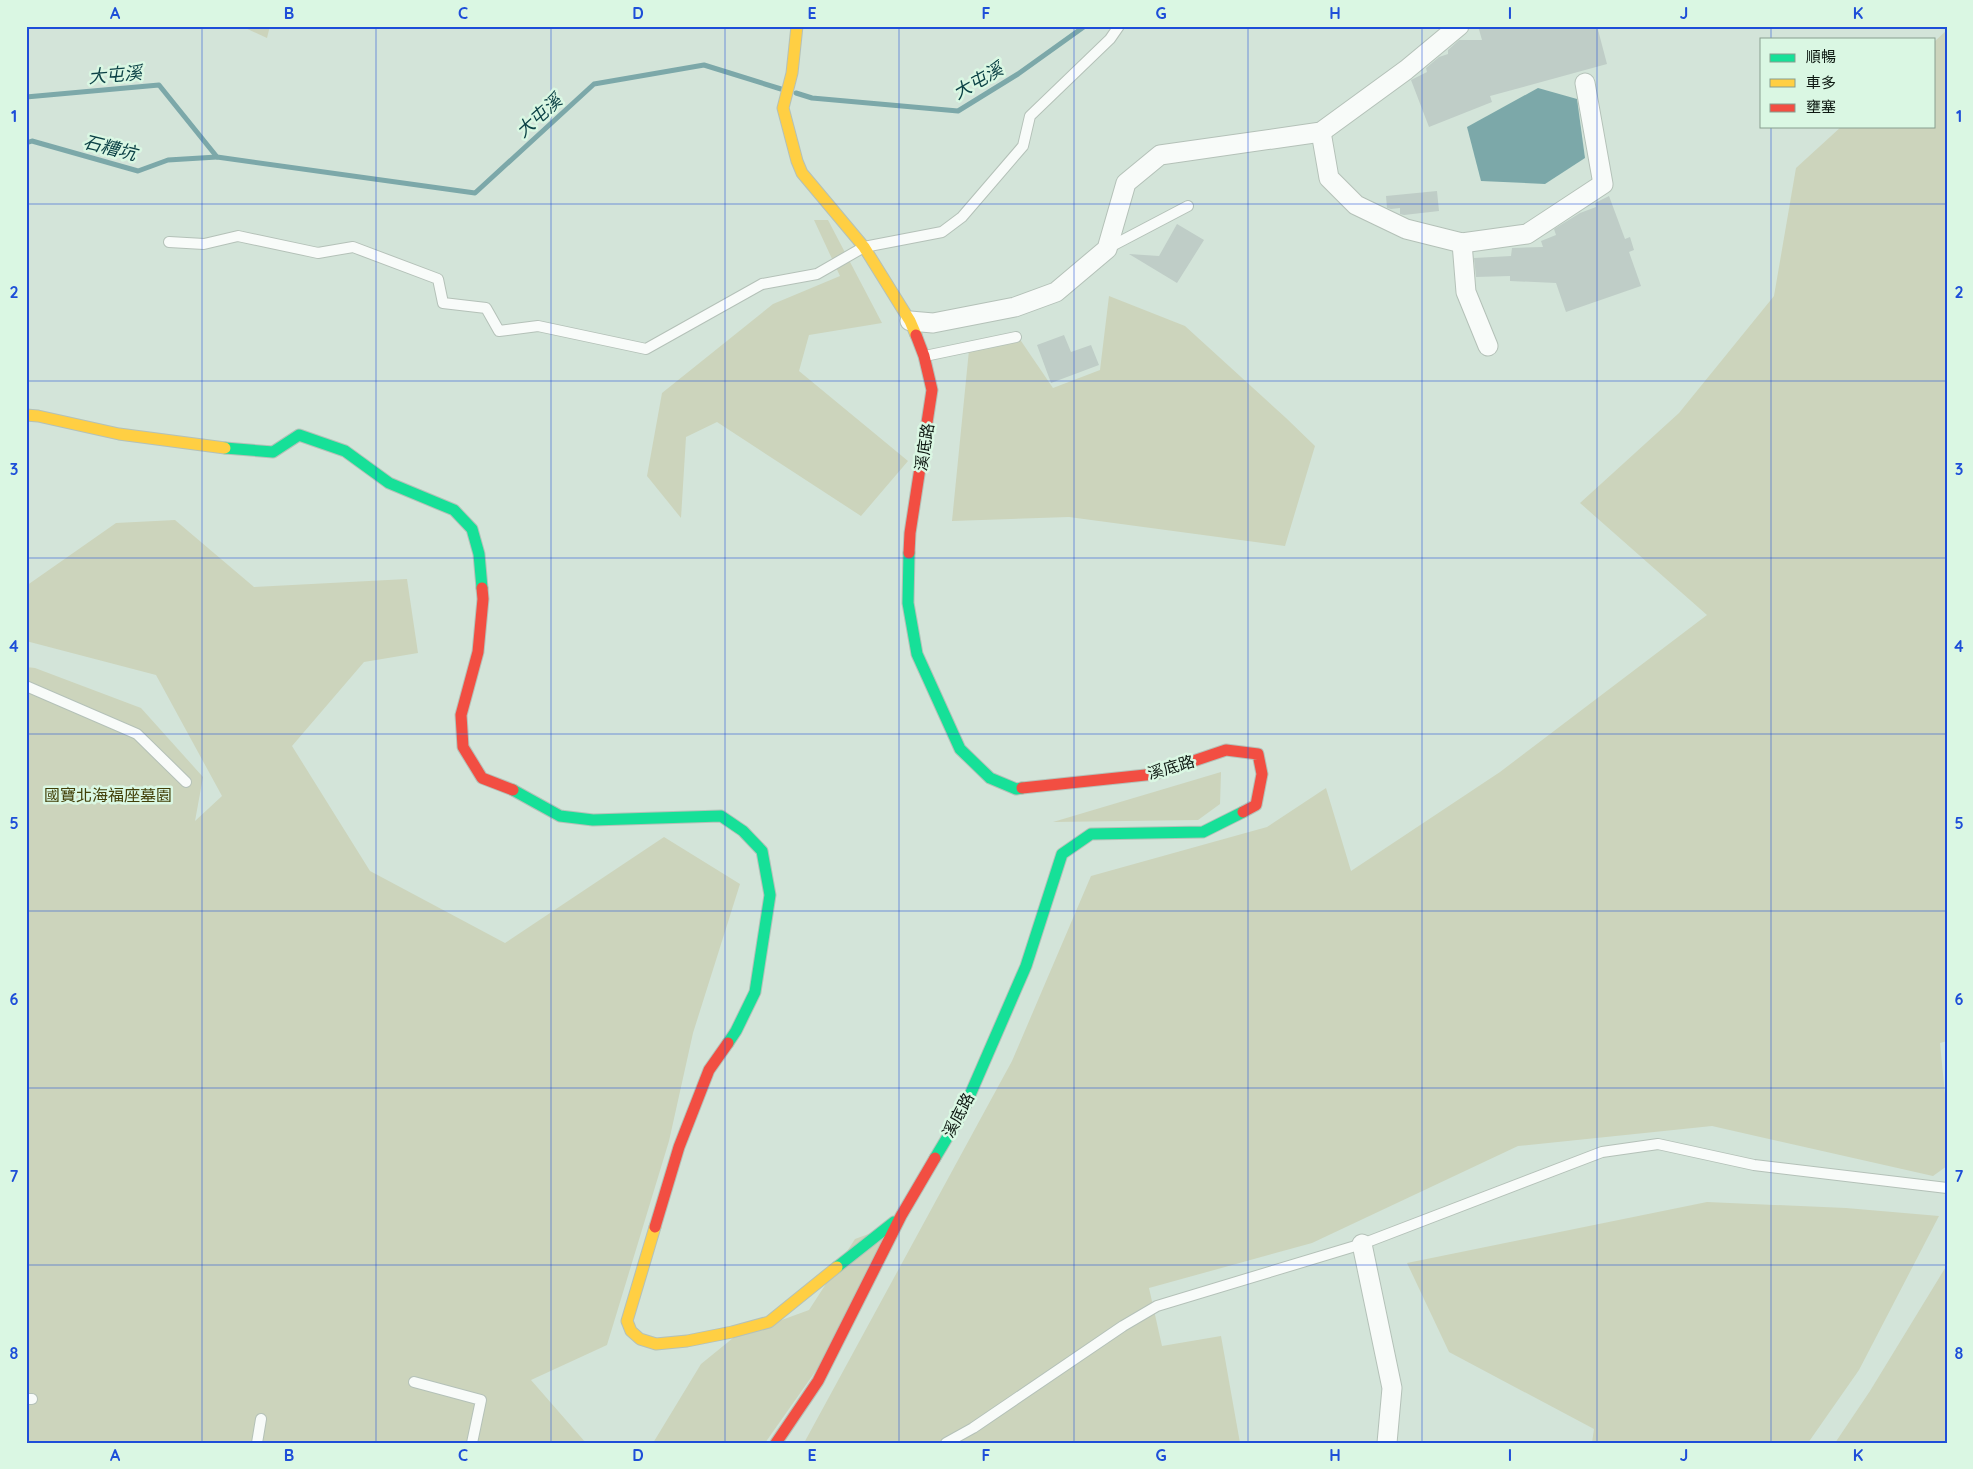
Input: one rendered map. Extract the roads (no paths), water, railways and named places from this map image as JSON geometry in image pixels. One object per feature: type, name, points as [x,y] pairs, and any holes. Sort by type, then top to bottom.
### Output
[{"type":"street","name":"溪底路","points":[[776,1443],[818,1382],[901,1216],[963,1111],[1026,966],[1062,854],[1091,834],[1204,832],[1256,805],[1262,774],[1258,754],[1226,750],[1155,774],[1016,789],[990,778],[960,748],[917,654],[908,604],[910,533],[932,390],[924,356],[910,321],[864,247],[802,173],[796,161],[783,108],[792,73],[797,26]]},
{"type":"street","points":[[910,321],[933,323],[1014,307],[1056,292],[1107,249],[1126,183],[1160,155],[1321,132],[1406,70],[1459,26]]},
{"type":"street","points":[[1321,132],[1330,178],[1356,205],[1406,229],[1462,243],[1527,234],[1603,184],[1585,83]]},
{"type":"street","points":[[1462,243],[1466,292],[1488,346]]},
{"type":"street","points":[[26,415],[119,434],[244,452],[273,452],[299,435],[345,451],[390,483],[454,510],[472,529],[479,554],[483,599],[478,652],[461,715],[463,747],[482,778],[512,790],[560,816],[594,820],[721,816],[743,831],[762,851],[770,894],[755,992],[736,1031],[709,1070],[678,1147],[627,1321],[631,1331],[640,1339],[656,1344],[687,1341],[769,1322],[901,1216]]},
{"type":"street","points":[[1362,1244],[1392,1388],[1387,1443]]},
{"type":"lane","points":[[168,242],[204,244],[238,236],[318,252],[353,247],[438,279],[443,303],[486,308],[499,331],[538,326],[646,348],[762,284],[817,274],[864,247],[942,232],[962,217],[1023,146],[1030,116],[1110,39],[1119,26]]},
{"type":"lane","points":[[1107,249],[1188,206]]},
{"type":"lane","points":[[924,356],[1016,337]]},
{"type":"lane","points":[[26,686],[137,734],[186,782]]},
{"type":"lane","points":[[946,1443],[973,1428],[1123,1326],[1157,1306],[1362,1244],[1602,1152],[1658,1144],[1754,1165],[1947,1188]]},
{"type":"lane","points":[[414,1382],[481,1400],[472,1443]]},
{"type":"lane","points":[[257,1443],[261,1419]]},
{"type":"water","points":[[1538,88],[1577,99],[1585,158],[1545,184],[1481,181],[1467,127]]},
{"type":"waterway","name":"大屯溪","points":[[796,93],[812,98],[958,111],[1018,74],[1085,26]]},
{"type":"waterway","name":"大屯溪","points":[[26,97],[159,85],[217,157],[475,193],[594,84],[704,65],[781,89]]},
{"type":"waterway","name":"石糟坑","points":[[26,143],[32,141],[138,171],[168,160],[217,157]]},
{"type":"park label","name":"國寶北海福座墓園","points":[[108,795]]}]
